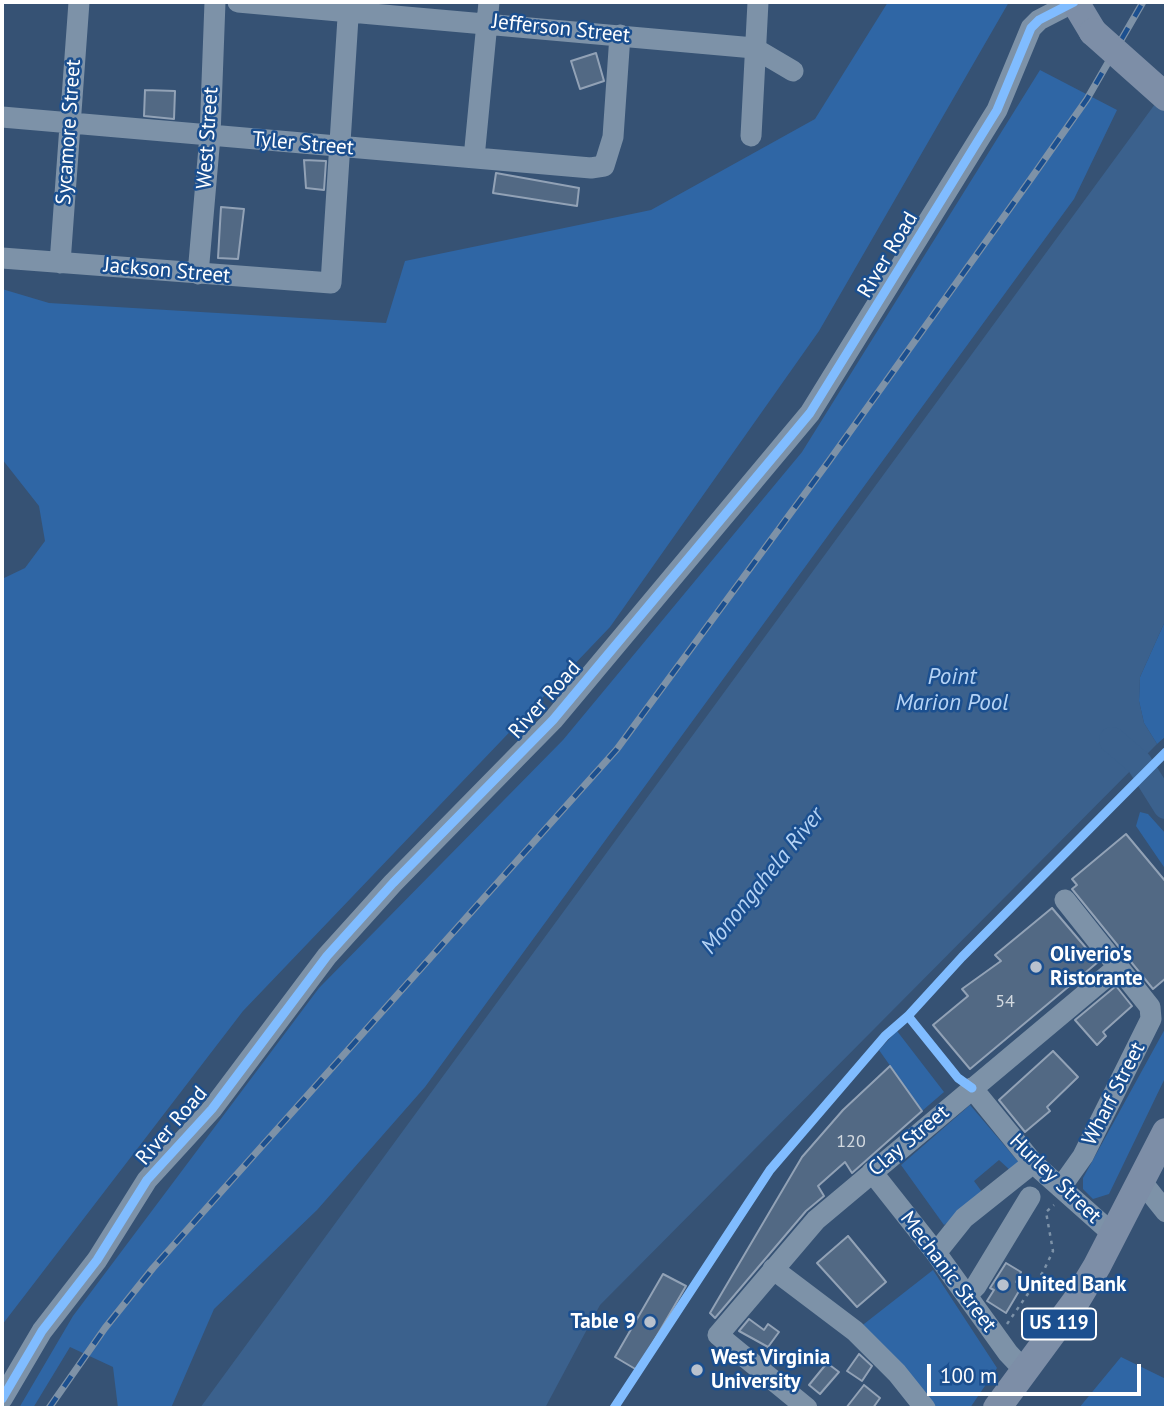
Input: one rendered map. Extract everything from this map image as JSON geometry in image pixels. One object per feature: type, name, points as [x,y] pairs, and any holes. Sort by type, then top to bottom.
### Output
[{"type":"main road","points":[[1074,2],[1093,32],[1166,97]]},
{"type":"main road","name":"US 119","points":[[997,1408],[1076,1301],[1114,1235],[1166,1132]]},
{"type":"street","name":"Sycamore Street","points":[[60,263],[79,2]]},
{"type":"street","name":"West Street","points":[[198,274],[210,136],[215,2]]},
{"type":"street","name":"Jefferson Street","points":[[238,2],[488,12],[620,35],[754,48],[793,71]]},
{"type":"street","points":[[751,136],[758,2]]},
{"type":"street","name":"River Road","points":[[2,1399],[42,1331],[97,1260],[148,1180],[212,1109],[327,956],[393,883],[553,720],[810,413],[997,110],[1031,29],[1039,20],[1074,2]]},
{"type":"street","points":[[342,147],[349,6]]},
{"type":"street","points":[[474,158],[488,12]]},
{"type":"street","name":"Tyler Street","points":[[2,117],[591,168],[604,166],[613,137],[620,35]]},
{"type":"street","name":"Jackson Street","points":[[2,258],[331,284],[342,147]]},
{"type":"street","name":"Wharf Street","points":[[1057,1190],[1083,1156],[1151,1019],[1150,1007],[1065,900]]},
{"type":"street","name":"Clay Street","points":[[807,1408],[719,1335],[816,1220],[1119,966]]},
{"type":"street","name":"Hurley Street","points":[[972,1088],[1057,1190],[1114,1235]]},
{"type":"street","points":[[936,1252],[964,1218],[1033,1163]]},
{"type":"street","name":"Mechanic Street","points":[[872,1172],[936,1252],[1008,1353],[1025,1371]]},
{"type":"street","points":[[1142,1182],[1166,1212]]},
{"type":"street","points":[[984,1202],[1030,1197],[1057,1190]]},
{"type":"street","points":[[967,1295],[976,1286],[1030,1197]]},
{"type":"street","points":[[773,1269],[855,1331],[897,1373],[925,1408]]},
{"type":"path","points":[[1000,1334],[1043,1272],[1053,1251],[1046,1212],[1057,1190]]},
{"type":"shaded area","points":[[888,2],[1009,2],[819,331],[610,627],[243,1011],[2,1325],[2,579],[25,568],[45,541],[39,506],[2,459],[2,289],[49,303],[386,323],[405,261],[651,210],[815,119]]},
{"type":"shaded area","points":[[1040,70],[1117,110],[1074,199],[425,1087],[317,1210],[214,1309],[171,1408],[118,1408],[113,1367],[70,1347],[33,1408],[19,1408],[73,1316],[319,988],[563,740],[802,452]]},
{"type":"shaded area","points":[[1166,619],[1166,736],[1157,744],[1144,723],[1139,701],[1140,677]]},
{"type":"shaded area","points":[[1140,812],[1148,814],[1166,834],[1166,870],[1136,826]]},
{"type":"shaded area","points":[[1166,1027],[1166,1076],[1109,1194],[1093,1199],[1083,1189],[1083,1178]]},
{"type":"shaded area","points":[[897,1031],[944,1092],[922,1111],[879,1050]]},
{"type":"shaded area","points":[[970,1105],[1022,1166],[1011,1171],[999,1160],[974,1181],[985,1196],[944,1225],[901,1165]]},
{"type":"shaded area","points":[[933,1270],[997,1368],[970,1408],[929,1408],[855,1331]]},
{"type":"shaded area","points":[[1121,1357],[1166,1379],[1166,1408],[1079,1408]]},
{"type":"water","name":"Point Marion Pool","points":[[1166,89],[1166,619],[1140,677],[1139,701],[1144,723],[1157,744],[600,1305],[545,1408],[200,1408]]},
{"type":"building","points":[[596,53],[604,81],[580,89],[571,61]]},
{"type":"building","points":[[145,90],[175,91],[174,119],[144,116]]},
{"type":"building","points":[[304,160],[326,161],[324,190],[306,188]]},
{"type":"building","points":[[496,173],[579,188],[577,206],[493,193]]},
{"type":"building","points":[[221,207],[244,209],[238,259],[218,258]]},
{"type":"building","points":[[1126,834],[1166,882],[1166,978],[1153,989],[1072,889],[1077,885],[1072,879]]},
{"type":"building","points":[[1052,908],[1098,962],[970,1069],[933,1025],[968,996],[962,989],[1001,961],[995,955]]},
{"type":"building","points":[[1116,986],[1132,1006],[1103,1032],[1106,1036],[1097,1045],[1075,1020]]},
{"type":"building","points":[[1053,1051],[1078,1077],[1047,1107],[1050,1111],[1025,1132],[999,1100]]},
{"type":"building","points":[[890,1066],[922,1111],[852,1173],[845,1162],[818,1186],[824,1196],[806,1211],[715,1318],[710,1313],[802,1157],[843,1110]]},
{"type":"building","points":[[848,1236],[886,1282],[857,1307],[817,1263]]},
{"type":"building","name":"United Bank","points":[[1006,1263],[1021,1272],[1016,1282],[1022,1286],[1006,1313],[987,1301],[994,1290],[990,1288]]},
{"type":"building","name":"Table 9","points":[[663,1274],[686,1286],[637,1370],[615,1357]]},
{"type":"building","points":[[749,1319],[764,1330],[768,1324],[779,1332],[768,1347],[739,1331]]},
{"type":"building","points":[[859,1354],[872,1366],[862,1381],[847,1371]]},
{"type":"building","points":[[827,1363],[839,1372],[820,1394],[809,1385]]},
{"type":"building","points":[[864,1385],[880,1398],[873,1408],[846,1408]]},
{"type":"waterway","points":[[1112,740],[1139,763],[1166,806]]},
{"type":"railway","points":[[49,1408],[105,1328],[153,1268],[617,749],[829,461],[1030,180],[1087,99],[1143,2]]},
{"type":"cycle path","points":[[2,1399],[42,1331],[97,1260],[147,1180],[212,1109],[327,956],[393,883],[553,720],[810,413],[997,110],[1031,28],[1039,20],[1074,2]]},
{"type":"cycle path","points":[[614,1408],[770,1170],[885,1036],[908,1016],[962,957],[1166,752]]},
{"type":"cycle path","points":[[908,1016],[958,1078],[972,1088]]},
{"type":"place","name":"Oliverio's Ristorante","points":[[1036,967]]},
{"type":"place","name":"United Bank","points":[[1003,1285]]},
{"type":"place","name":"Table 9","points":[[650,1322]]},
{"type":"place","name":"West Virginia University","points":[[697,1370]]},
{"type":"water label","name":"Monongahela River","points":[[763,881]]}]
